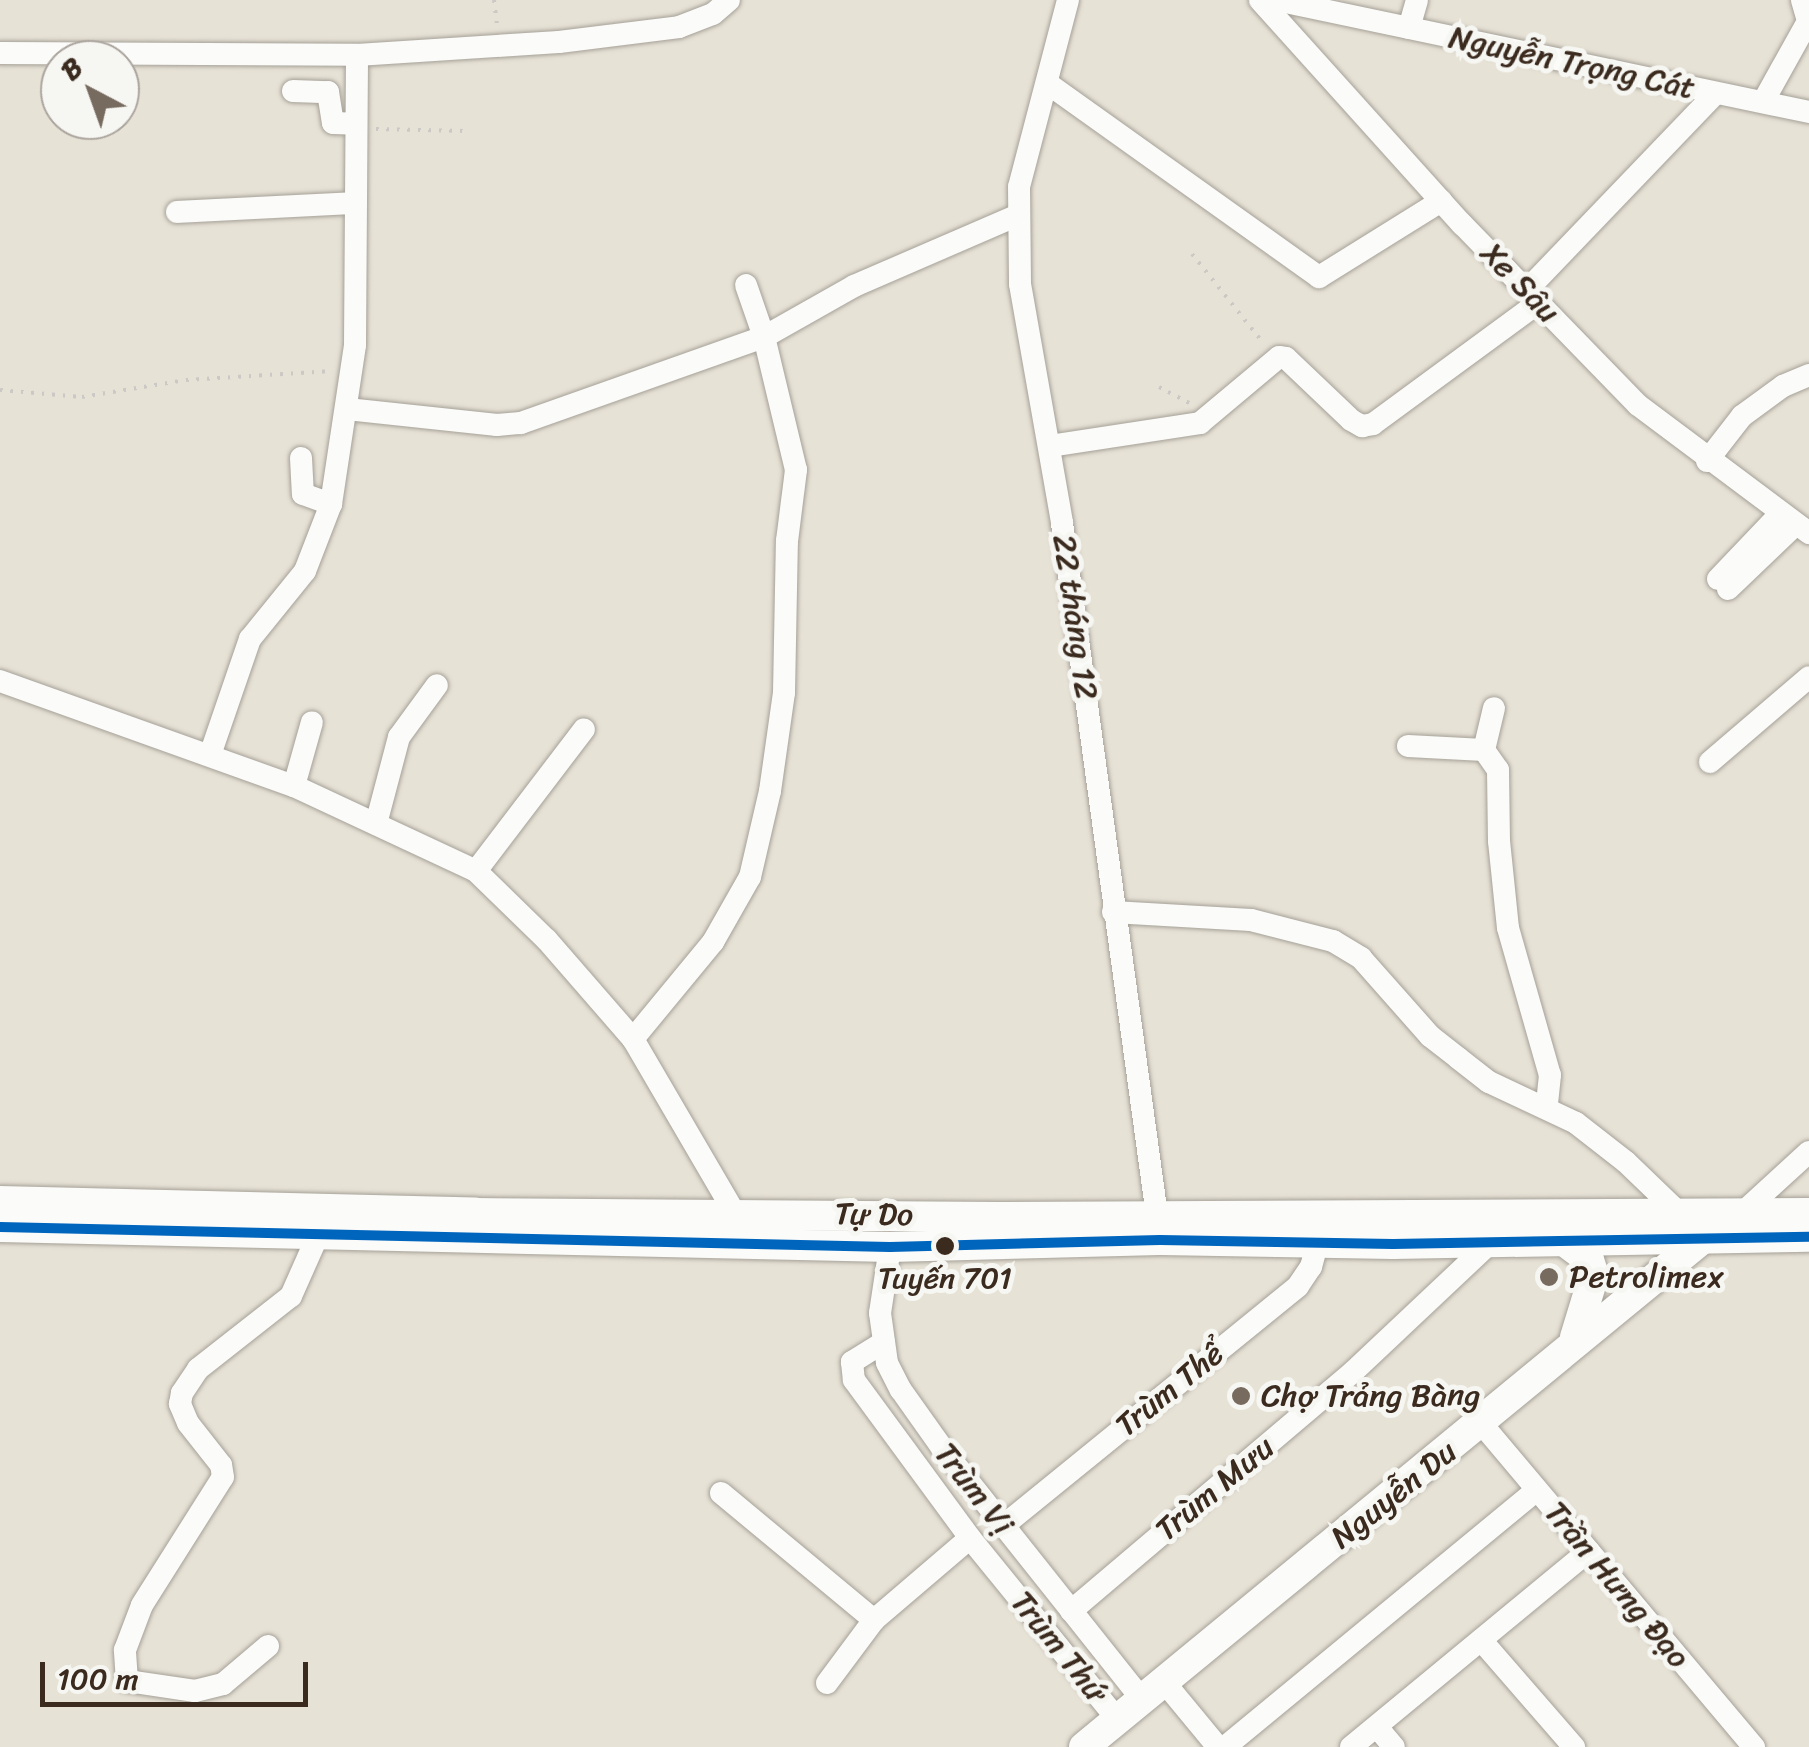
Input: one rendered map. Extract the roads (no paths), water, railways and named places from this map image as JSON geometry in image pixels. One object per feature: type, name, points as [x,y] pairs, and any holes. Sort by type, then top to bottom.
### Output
[{"type":"main road","name":"Tự Do","points":[[0,1201],[476,1213],[734,1212],[1159,1228],[1318,1241],[1490,1243],[1560,1238],[1809,1237]]},
{"type":"main road","name":"Tự Do","points":[[0,1228],[890,1247],[1159,1228],[1809,1213]]},
{"type":"main road","name":"Nguyễn Du","points":[[1084,1747],[1480,1423],[1574,1340],[1700,1239],[1741,1214]]},
{"type":"main road","points":[[1560,1238],[1589,1260],[1594,1276],[1590,1300],[1574,1340]]},
{"type":"street","points":[[0,52],[357,56],[499,46],[679,27],[713,14],[729,0]]},
{"type":"street","name":"22 tháng 12","points":[[1068,0],[1019,188],[1016,216],[1020,284],[1050,446],[1159,1228]]},
{"type":"street","name":"Xe Sâu","points":[[1260,0],[1441,201],[1638,405],[1795,524]]},
{"type":"street","name":"Nguyễn Trọng Cát","points":[[1276,0],[1809,112]]},
{"type":"street","points":[[1410,28],[1417,0]]},
{"type":"street","points":[[1764,102],[1808,21],[1802,0]]},
{"type":"street","points":[[210,756],[250,639],[305,571],[330,504],[353,369],[357,56]]},
{"type":"street","points":[[1047,84],[1319,277],[1441,201]]},
{"type":"street","points":[[294,92],[328,92],[333,123],[356,126]]},
{"type":"street","points":[[1050,446],[1188,427],[1208,418],[1279,357],[1286,358],[1351,420],[1362,426],[1374,424],[1533,296],[1716,94]]},
{"type":"street","points":[[177,212],[356,203]]},
{"type":"street","points":[[347,408],[497,425],[521,423],[764,337],[854,286],[1016,216]]},
{"type":"street","points":[[633,1039],[713,942],[750,877],[770,790],[784,694],[786,541],[796,470],[764,337],[746,285]]},
{"type":"street","points":[[1707,461],[1742,416],[1783,386],[1809,375]]},
{"type":"street","points":[[301,458],[302,494],[330,504]]},
{"type":"street","points":[[1723,584],[1795,524]]},
{"type":"street","points":[[1710,762],[1809,677]]},
{"type":"street","points":[[0,681],[294,786],[476,871],[548,940],[633,1039],[734,1212],[732,1246]]},
{"type":"street","points":[[376,824],[399,736],[437,685]]},
{"type":"street","points":[[1494,708],[1484,750],[1498,770],[1499,840],[1508,928],[1550,1075],[1547,1106]]},
{"type":"street","points":[[294,786],[312,722]]},
{"type":"street","points":[[476,871],[584,730]]},
{"type":"street","points":[[1408,746],[1484,750]]},
{"type":"street","points":[[1114,912],[1251,920],[1333,941],[1360,958],[1430,1036],[1489,1082],[1547,1106],[1626,1162],[1680,1214]]},
{"type":"street","points":[[1741,1214],[1809,1152]]},
{"type":"street","points":[[268,1646],[222,1684],[195,1691],[126,1682],[125,1650],[142,1605],[224,1477],[221,1465],[188,1423],[180,1404],[182,1393],[198,1369],[291,1296],[318,1235]]},
{"type":"street","name":"Trùm Thể","points":[[1003,1526],[1298,1286],[1311,1267],[1318,1241]]},
{"type":"street","name":"Trùm Mưu","points":[[1071,1611],[1354,1371],[1490,1243]]},
{"type":"street","name":"Trùm Vị","points":[[890,1247],[880,1313],[886,1363],[901,1390],[1071,1611],[1154,1692],[1221,1747]]},
{"type":"street","name":"Trùm Thứ","points":[[884,1342],[852,1362],[854,1380],[970,1538],[1118,1720]]},
{"type":"street","name":"Trần Hưng Đạo","points":[[1480,1423],[1747,1745]]},
{"type":"street","points":[[1221,1747],[1537,1490]]},
{"type":"street","points":[[722,1493],[874,1620]]},
{"type":"street","points":[[827,1683],[874,1620],[970,1538]]},
{"type":"street","points":[[1351,1747],[1589,1551]]},
{"type":"street","points":[[1481,1640],[1574,1747]]},
{"type":"street","points":[[1377,1727],[1394,1747]]},
{"type":"place","name":"Tuyến 701","points":[[945,1246]]},
{"type":"place","name":"Petrolimex","points":[[1549,1277]]},
{"type":"place","name":"Chợ Trảng Bàng","points":[[1241,1396]]}]
